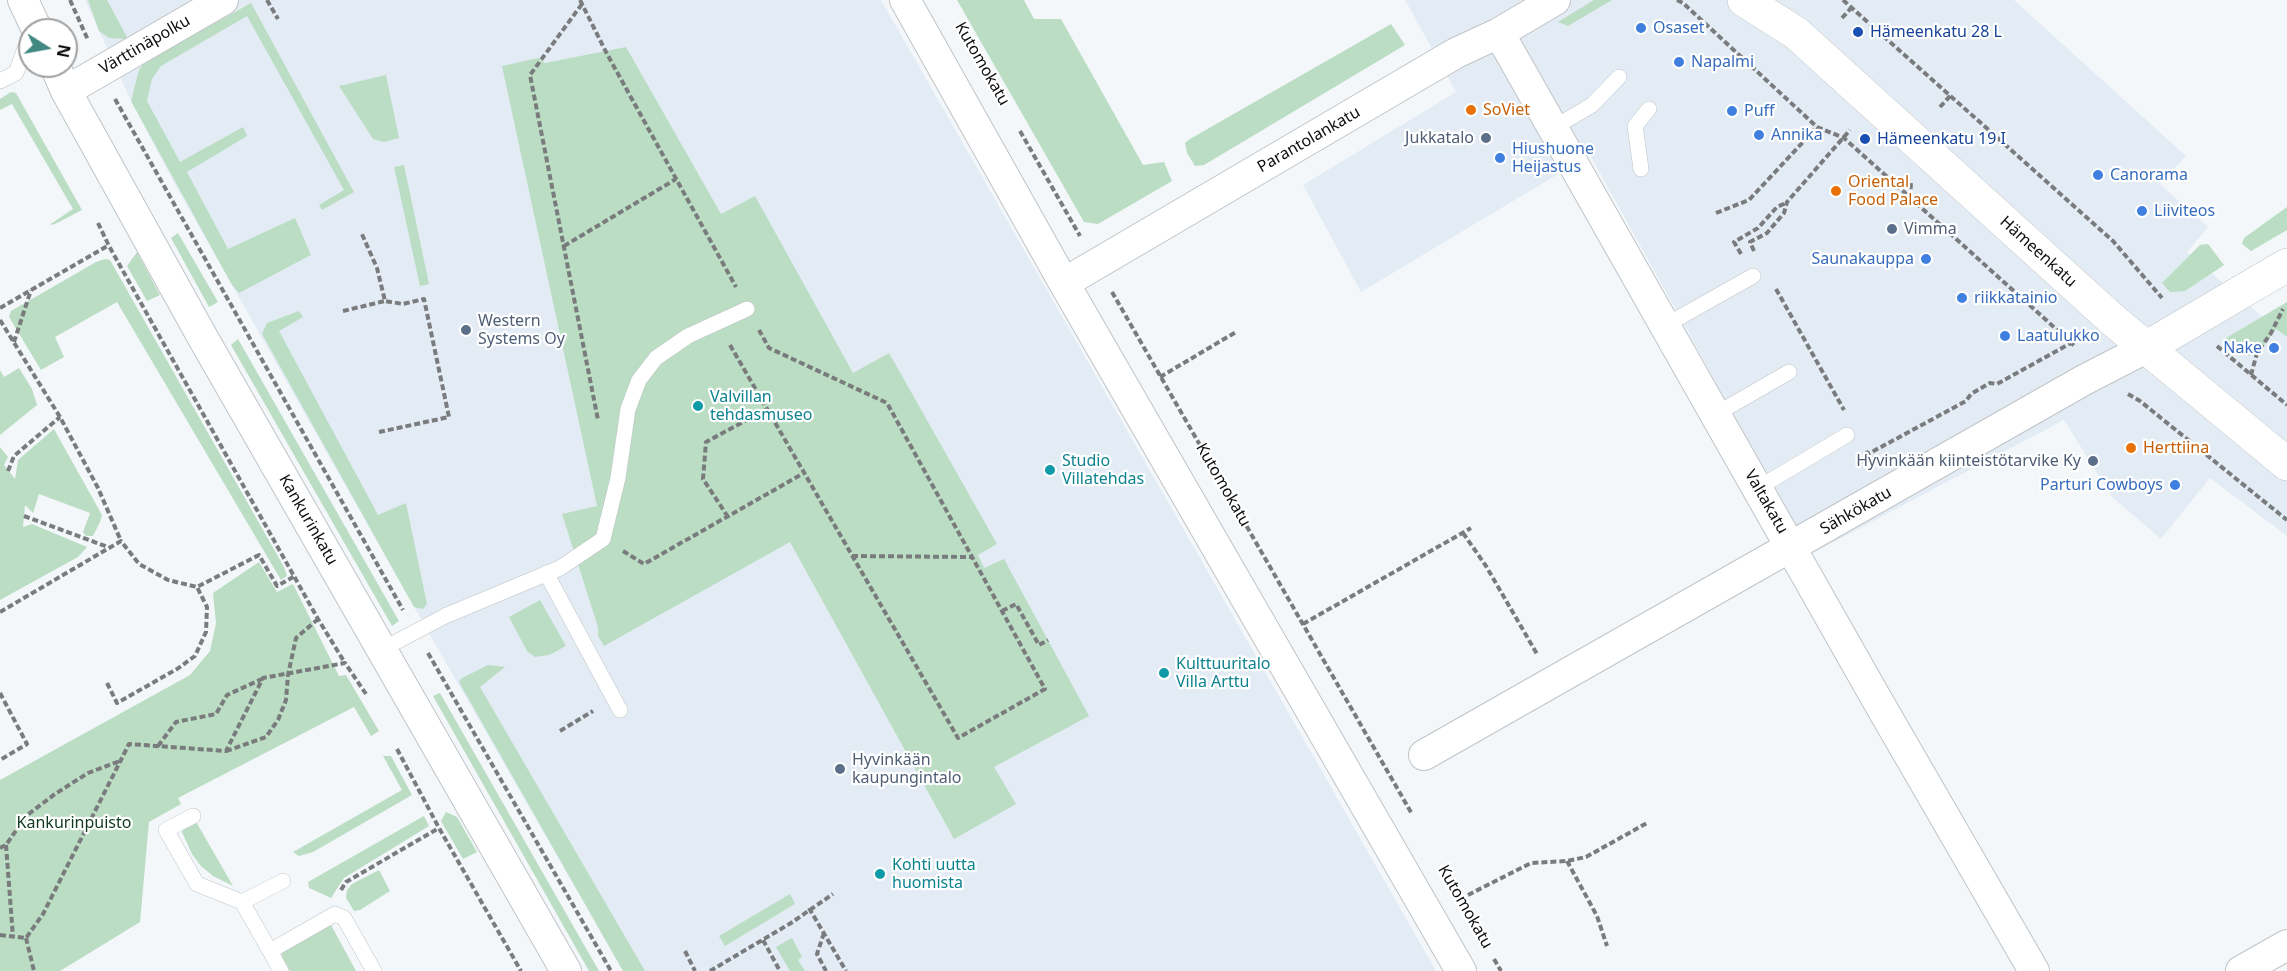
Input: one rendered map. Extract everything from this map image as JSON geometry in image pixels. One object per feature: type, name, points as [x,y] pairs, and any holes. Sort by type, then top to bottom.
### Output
[{"type":"main road","name":"Hämeenkatu","points":[[1744,0],[1796,33],[2146,348],[2287,464]]},
{"type":"main road","name":"Hämeenkatu","points":[[1772,0],[1796,33]]},
{"type":"main road","name":"Sähkökatu","points":[[2146,348],[2287,266]]},
{"type":"street","points":[[23,0],[32,18]]},
{"type":"street","name":"Värttinäpolku","points":[[78,74],[101,70],[223,0]]},
{"type":"street","points":[[905,0],[1064,283],[1461,971]]},
{"type":"street","name":"Parantolankatu","points":[[1064,283],[1456,53],[1499,33],[1556,0]]},
{"type":"street","name":"Valtakatu","points":[[1499,33],[2034,971]]},
{"type":"street","name":"Kankurinkatu","points":[[60,78],[143,230],[566,971]]},
{"type":"street","name":"Sähkökatu","points":[[1424,755],[2101,371],[2146,348]]},
{"type":"street","points":[[2241,971],[2287,945]]},
{"type":"lane","points":[[0,81],[16,73],[18,67]]},
{"type":"lane","points":[[1553,128],[1592,105],[1619,76]]},
{"type":"lane","points":[[1641,169],[1635,126],[1650,109]]},
{"type":"lane","points":[[1666,326],[1753,276]]},
{"type":"lane","points":[[383,649],[486,597],[560,568],[603,539],[618,478],[628,409],[639,380],[656,358],[688,336],[747,309]]},
{"type":"lane","points":[[1716,414],[1789,372]]},
{"type":"lane","points":[[1758,488],[1847,435]]},
{"type":"lane","points":[[546,573],[620,710]]},
{"type":"lane","points":[[193,816],[166,830],[197,884],[242,902],[281,971]]},
{"type":"lane","points":[[242,902],[283,881]]},
{"type":"lane","points":[[270,951],[335,914],[344,918],[374,971]]},
{"type":"path","points":[[70,0],[120,111],[611,971]]},
{"type":"path","points":[[267,0],[278,18]]},
{"type":"path","points":[[1677,0],[1683,3],[1817,127],[1844,138],[2120,390],[2140,401],[2287,520]]},
{"type":"path","points":[[1843,0],[2113,241],[2159,295],[2287,405]]},
{"type":"path","points":[[600,427],[530,75],[581,2],[769,348],[887,403],[973,557],[978,562],[1045,689],[958,738],[717,323]]},
{"type":"path","points":[[1842,18],[1852,7]]},
{"type":"path","points":[[1940,107],[1951,95]]},
{"type":"path","name":"Kutomokatu","points":[[1016,124],[1414,817]]},
{"type":"path","points":[[1716,213],[1749,200],[1817,127]]},
{"type":"path","points":[[1749,233],[1758,228],[1777,207],[1787,202],[1852,128]]},
{"type":"path","points":[[564,246],[676,179]]},
{"type":"path","points":[[1910,198],[1912,180]]},
{"type":"path","points":[[1756,255],[1750,242],[1767,233],[1784,213],[1787,202]]},
{"type":"path","points":[[0,308],[109,246],[143,230]]},
{"type":"path","points":[[360,232],[378,268],[385,301]]},
{"type":"path","points":[[109,246],[318,619],[372,703],[438,669]]},
{"type":"path","points":[[1774,285],[1847,417]]},
{"type":"path","points":[[14,343],[31,290]]},
{"type":"path","points":[[343,311],[385,301],[403,304],[432,297]]},
{"type":"path","points":[[379,432],[449,417],[424,299]]},
{"type":"path","points":[[2251,375],[2257,353],[2271,333],[2284,303]]},
{"type":"path","points":[[0,320],[60,417],[98,488],[121,541],[139,564],[168,580],[197,587],[259,555],[278,586],[295,576]]},
{"type":"path","points":[[429,322],[437,320]]},
{"type":"path","points":[[1160,377],[1236,332]]},
{"type":"path","points":[[1864,447],[1868,454],[1966,401],[1971,394],[1990,383],[1997,384],[2070,342]]},
{"type":"path","points":[[1966,401],[1975,401]]},
{"type":"path","points":[[728,517],[703,479],[706,442],[767,409]]},
{"type":"path","points":[[8,471],[14,456],[60,417]]},
{"type":"path","points":[[1907,433],[1910,439]]},
{"type":"path","points":[[603,539],[644,564],[804,473]]},
{"type":"path","points":[[24,516],[109,548]]},
{"type":"path","points":[[1303,624],[1471,528]]},
{"type":"path","points":[[1463,533],[1486,566],[1534,652],[1567,675]]},
{"type":"path","points":[[0,612],[121,541]]},
{"type":"path","points":[[852,556],[973,557]]},
{"type":"path","points":[[107,683],[117,703],[177,669],[195,656],[206,632],[207,607],[197,587]]},
{"type":"path","points":[[1002,611],[1016,604],[1039,645],[1048,640]]},
{"type":"path","points":[[34,971],[26,938],[43,914],[129,744],[226,751],[266,737],[278,720],[286,700],[288,675],[296,638],[318,619]]},
{"type":"path","points":[[158,746],[176,722],[216,714],[227,695],[263,678],[345,663]]},
{"type":"path","points":[[226,751],[263,678]]},
{"type":"path","points":[[0,693],[27,744],[0,760]]},
{"type":"path","points":[[560,731],[588,714]]},
{"type":"path","points":[[392,738],[439,828],[521,971]]},
{"type":"path","points":[[0,848],[6,845],[26,816],[55,794],[88,773],[121,760]]},
{"type":"path","points":[[1607,946],[1597,916],[1567,861],[1586,857],[1647,823]]},
{"type":"path","points":[[335,914],[338,896],[346,882],[439,828]]},
{"type":"path","points":[[6,845],[13,937]]},
{"type":"path","name":"Kutomokatu","points":[[1455,889],[1460,899],[1531,863],[1567,861]]},
{"type":"path","points":[[710,971],[791,923],[809,908],[833,894]]},
{"type":"path","points":[[809,908],[846,971]]},
{"type":"path","points":[[824,933],[817,954],[826,971]]},
{"type":"path","points":[[0,935],[26,938]]},
{"type":"path","points":[[763,940],[780,971]]},
{"type":"path","points":[[685,951],[695,971]]},
{"type":"path","name":"Kutomokatu","points":[[1489,951],[1501,971]]},
{"type":"shaded area","points":[[85,0],[881,0],[1436,971],[623,971],[172,179],[131,101]]},
{"type":"shaded area","points":[[1405,0],[2014,0],[2186,156],[2160,184],[2208,227],[2187,252],[2287,338],[2287,536],[2210,478],[2161,539],[2112,497],[2064,420],[1811,554],[1590,155],[1361,292],[1303,185],[1456,92]]},
{"type":"green space","points":[[88,0],[107,0],[128,39],[109,38],[99,31]]},
{"type":"green space","points":[[957,0],[1024,0],[1034,19],[1061,19],[1143,165],[1164,162],[1172,181],[1098,224],[1084,222]]},
{"type":"green space","points":[[1594,0],[1612,0],[1568,26],[1558,22]]},
{"type":"green space","points":[[251,3],[354,192],[322,210],[319,205],[344,190],[247,16],[161,66],[152,79],[147,101],[180,162],[243,127],[247,136],[187,172],[228,249],[295,218],[311,255],[239,293],[232,285],[131,101],[139,70],[145,62]]},
{"type":"green space","points":[[1391,24],[1405,45],[1204,165],[1195,166],[1187,153],[1185,143],[1190,139]]},
{"type":"green space","points":[[626,47],[721,214],[755,196],[853,373],[889,353],[997,544],[978,555],[984,568],[1004,559],[1089,716],[994,767],[1016,804],[954,839],[790,542],[604,646],[598,636],[598,627],[562,514],[597,506],[502,66],[538,58],[545,63]]},
{"type":"green space","points":[[386,75],[399,138],[384,142],[373,139],[339,86]]},
{"type":"green space","points":[[11,92],[16,93],[82,210],[55,224],[49,225],[73,209],[12,104],[0,110],[0,99]]},
{"type":"green space","points":[[404,165],[429,284],[420,286],[394,167]]},
{"type":"green space","points":[[2287,207],[2287,230],[2251,251],[2242,244],[2244,238]]},
{"type":"green space","points":[[178,233],[218,302],[209,307],[171,238]]},
{"type":"green space","points":[[2208,244],[2224,265],[2185,291],[2170,292],[2162,283],[2200,245]]},
{"type":"green space","points":[[137,252],[160,295],[147,301],[127,266]]},
{"type":"green space","points":[[105,259],[110,260],[284,567],[287,576],[281,580],[117,302],[55,337],[64,357],[41,370],[9,317],[11,311]]},
{"type":"green space","points":[[2287,302],[2287,337],[2276,329],[2259,352],[2249,356],[2226,338]]},
{"type":"green space","points":[[299,311],[303,317],[279,331],[378,515],[406,503],[427,604],[423,609],[414,607],[262,334],[267,323]]},
{"type":"green space","points":[[238,339],[399,621],[392,626],[231,345]]},
{"type":"green space","points":[[19,368],[32,389],[37,405],[0,435],[0,370],[4,377]]},
{"type":"green space","points":[[54,429],[102,515],[100,522],[93,536],[86,536],[83,532],[90,513],[39,494],[33,513],[25,505],[23,527],[32,524],[87,547],[78,557],[0,600],[0,447],[8,457],[4,465],[15,479],[18,460]]},
{"type":"green space","name":"Kankurinpuisto","points":[[259,562],[277,592],[293,584],[339,676],[346,675],[379,731],[371,736],[354,707],[178,798],[181,804],[149,822],[140,922],[60,971],[0,971],[0,780],[190,675],[210,651],[216,623],[213,593]]},
{"type":"green space","points":[[540,600],[566,646],[549,655],[535,657],[527,651],[509,617]]},
{"type":"green space","points":[[488,665],[505,667],[480,687],[645,971],[623,971],[459,682],[462,678]]},
{"type":"green space","points":[[440,693],[599,971],[589,971],[433,696]]},
{"type":"green space","points":[[383,756],[391,756],[412,795],[313,852],[299,856],[293,852],[402,790]]},
{"type":"green space","points":[[446,812],[457,817],[477,852],[463,859],[441,821]]},
{"type":"green space","points":[[424,816],[429,826],[344,878],[331,898],[309,888],[308,882]]},
{"type":"green space","points":[[195,820],[233,886],[213,876],[192,854],[182,832],[185,825]]},
{"type":"green space","points":[[379,870],[390,891],[360,910],[354,911],[346,898],[347,890],[352,884]]},
{"type":"green space","points":[[790,894],[795,904],[725,946],[719,936]]},
{"type":"green space","points":[[331,925],[356,971],[290,971],[282,957],[282,952]]},
{"type":"green space","points":[[792,938],[802,957],[798,960],[805,971],[790,971],[776,947]]},
{"type":"place","name":"Osaset","points":[[1641,28]]},
{"type":"place","name":"Hämeenkatu 28 L","points":[[1858,32]]},
{"type":"place","name":"Napalmi","points":[[1679,62]]},
{"type":"place","name":"SoViet","points":[[1471,110]]},
{"type":"place","name":"Puff","points":[[1732,111]]},
{"type":"place","name":"Annika","points":[[1759,135]]},
{"type":"place","name":"Jukkatalo","points":[[1486,138]]},
{"type":"place","name":"Hämeenkatu 19 I","points":[[1865,139]]},
{"type":"place","name":"Hiushuone Heijastus","points":[[1500,158]]},
{"type":"place","name":"Canorama","points":[[2098,175]]},
{"type":"place","name":"Oriental Food Palace","points":[[1836,191]]},
{"type":"place","name":"Liiviteos","points":[[2142,211]]},
{"type":"place","name":"Vimma","points":[[1892,229]]},
{"type":"place","name":"Saunakauppa","points":[[1926,259]]},
{"type":"place","name":"riikkatainio","points":[[1962,298]]},
{"type":"place","name":"Western Systems Oy","points":[[466,330]]},
{"type":"place","name":"Laatulukko","points":[[2005,336]]},
{"type":"place","name":"Nake","points":[[2274,348]]},
{"type":"place","name":"Valvillan tehdasmuseo","points":[[698,406]]},
{"type":"place","name":"Herttiina","points":[[2131,448]]},
{"type":"place","name":"Hyvinkään kiinteistötarvike Ky","points":[[2093,461]]},
{"type":"place","name":"Studio Villatehdas","points":[[1050,470]]},
{"type":"place","name":"Parturi Cowboys","points":[[2175,485]]},
{"type":"place","name":"Kulttuuritalo Villa Arttu","points":[[1164,673]]},
{"type":"place","name":"Hyvinkään kaupungintalo","points":[[840,769]]},
{"type":"place","name":"Kohti uutta huomista","points":[[880,874]]}]
